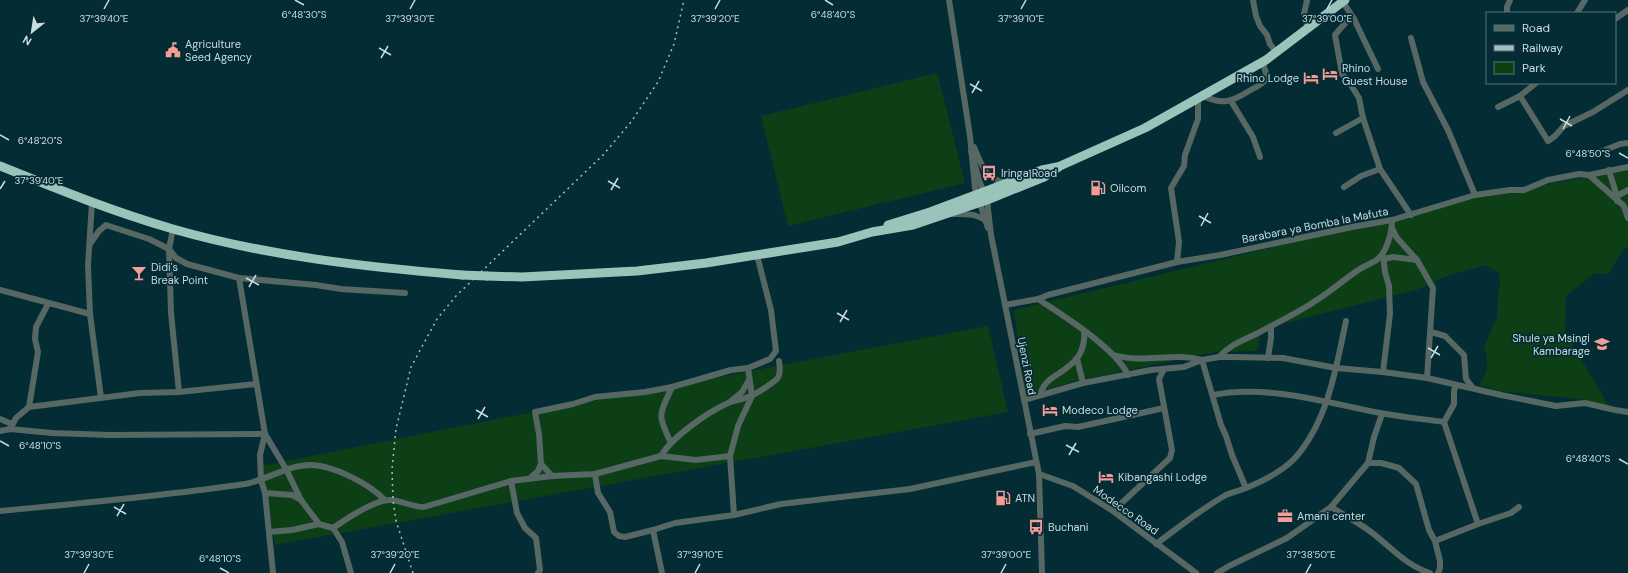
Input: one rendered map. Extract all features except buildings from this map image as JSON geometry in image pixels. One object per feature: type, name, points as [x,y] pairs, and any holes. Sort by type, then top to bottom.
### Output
[{"type":"highway","points":[[872,232],[888,224],[982,197],[1044,177],[1060,166],[1133,134],[1262,62],[1344,1]]},
{"type":"highway","points":[[0,166],[92,202],[173,229],[223,241],[292,255],[377,267],[462,275],[522,277],[637,271],[706,263],[838,242],[872,232],[913,225],[945,214],[1051,167],[1060,166]]},
{"type":"street","name":"Ujenzi Road","points":[[949,0],[970,136],[971,163],[982,197],[991,235],[1039,474],[1042,573]]},
{"type":"street","points":[[1253,0],[1256,16],[1260,26],[1267,35],[1270,44],[1276,52]]},
{"type":"street","points":[[1307,0],[1304,14],[1308,29]]},
{"type":"street","points":[[1507,12],[1507,7],[1510,0]]},
{"type":"street","points":[[1578,12],[1585,0]]},
{"type":"street","points":[[1344,1],[1378,68]]},
{"type":"street","points":[[1616,19],[1628,10]]},
{"type":"street","points":[[1354,19],[1346,22],[1335,34],[1342,74],[1349,82],[1358,98],[1380,169],[1411,215]]},
{"type":"street","points":[[1411,38],[1423,82],[1448,130],[1475,195]]},
{"type":"street","points":[[1178,262],[1178,236],[1171,188],[1184,166],[1185,155],[1198,119],[1200,97],[1222,102],[1231,101],[1261,84],[1265,79],[1266,73],[1262,62]]},
{"type":"street","points":[[1498,107],[1520,96],[1535,84]]},
{"type":"street","points":[[1520,96],[1548,141],[1564,126],[1594,112],[1628,90]]},
{"type":"street","points":[[1231,101],[1253,137],[1260,157]]},
{"type":"street","points":[[1336,133],[1363,118]]},
{"type":"street","points":[[970,136],[976,153],[991,178],[996,181],[1012,183]]},
{"type":"street","points":[[1600,152],[1620,144],[1628,143]]},
{"type":"street","name":"Barabara ya Bomba la Mafuta","points":[[1005,305],[1038,299],[1048,295],[1178,262],[1220,255],[1352,226],[1392,220],[1475,195],[1510,190],[1524,190],[1548,180],[1579,174],[1589,175],[1628,167]]},
{"type":"street","points":[[1344,187],[1362,176],[1380,169]]},
{"type":"street","points":[[1609,170],[1617,198]]},
{"type":"street","points":[[1589,175],[1617,198],[1626,208],[1628,218]]},
{"type":"street","points":[[1617,198],[1628,190]]},
{"type":"street","name":"Ujenzi Road","points":[[982,197],[985,220],[991,235]]},
{"type":"street","points":[[92,202],[88,264],[90,314],[101,398]]},
{"type":"street","points":[[945,214],[970,214],[985,220]]},
{"type":"street","points":[[1383,372],[1390,314],[1389,286],[1383,256],[1392,228],[1392,220]]},
{"type":"street","points":[[90,244],[99,231],[106,225],[149,239],[169,249],[176,258],[187,264],[239,278],[316,284],[342,289],[405,293]]},
{"type":"street","points":[[1392,228],[1397,238],[1417,260],[1434,288],[1427,378]]},
{"type":"street","points":[[173,229],[169,249],[171,312],[179,392]]},
{"type":"street","points":[[530,478],[538,471],[541,464],[538,428],[534,412],[573,404],[595,397],[645,392],[672,387],[731,370],[748,368],[770,360],[776,351],[771,310],[757,255]]},
{"type":"street","points":[[1219,357],[1229,346],[1271,326],[1323,297],[1354,272],[1383,256],[1417,260]]},
{"type":"street","points":[[239,278],[265,434],[286,469],[301,500],[319,524]]},
{"type":"street","points":[[0,290],[90,314]]},
{"type":"street","points":[[1038,299],[1084,331],[1114,356],[1124,366],[1128,375]]},
{"type":"street","points":[[29,407],[38,352],[35,339],[36,327],[48,304]]},
{"type":"street","points":[[1156,544],[1226,495],[1246,488],[1277,473],[1295,458],[1314,431],[1327,402],[1346,321]]},
{"type":"street","points":[[1268,358],[1271,326]]},
{"type":"street","points":[[1041,395],[1047,382],[1077,359],[1085,342],[1084,331]]},
{"type":"street","points":[[1431,332],[1445,336],[1464,355],[1466,379],[1473,388]]},
{"type":"street","points":[[1114,356],[1131,360],[1190,357],[1202,360]]},
{"type":"street","points":[[1024,400],[1083,383],[1151,370],[1184,367],[1202,360],[1219,357],[1283,358],[1336,368],[1427,378],[1556,406],[1585,403],[1628,412]]},
{"type":"street","points":[[1077,359],[1083,383]]},
{"type":"street","points":[[1202,360],[1221,426],[1246,488]]},
{"type":"street","points":[[729,403],[752,396],[778,378],[780,373],[779,361]]},
{"type":"street","points":[[734,515],[730,456],[738,426],[752,396],[748,368]]},
{"type":"street","points":[[1159,379],[1164,369]]},
{"type":"street","points":[[1113,511],[1170,458],[1172,450],[1159,379],[1151,370]]},
{"type":"street","points":[[661,456],[671,443],[692,426],[729,403],[742,392],[749,380]]},
{"type":"street","points":[[0,430],[11,426],[16,418],[29,407],[64,401],[140,393],[179,392],[256,384]]},
{"type":"street","points":[[1456,385],[1454,391],[1454,404],[1444,422],[1478,524]]},
{"type":"street","points":[[671,443],[661,423],[661,412],[672,387]]},
{"type":"street","points":[[1213,395],[1228,392],[1254,391],[1327,402],[1382,414],[1444,422]]},
{"type":"street","points":[[1030,434],[1065,426],[1078,427],[1164,408]]},
{"type":"street","points":[[1217,573],[1287,538],[1331,507],[1368,463],[1374,437],[1382,414]]},
{"type":"street","points":[[0,419],[11,426],[52,433],[110,435],[265,434]]},
{"type":"street","points":[[265,434],[260,455],[261,480],[265,493],[273,573]]},
{"type":"street","points":[[333,528],[358,512],[386,500],[393,500],[416,507],[424,507],[511,481],[552,476],[595,474],[661,456],[696,460],[730,456]]},
{"type":"street","points":[[595,474],[598,492],[610,512],[614,532],[619,536],[625,537],[675,523],[734,515],[781,504],[910,489],[1036,462]]},
{"type":"street","points":[[1368,463],[1381,463],[1399,468],[1416,484],[1429,530],[1435,541],[1440,561],[1438,573]]},
{"type":"street","points":[[541,464],[552,476]]},
{"type":"street","points":[[0,511],[167,494],[247,483],[261,480],[286,469],[313,465],[334,470],[377,492],[386,500]]},
{"type":"street","name":"Modecco Road","points":[[1039,474],[1073,486],[1113,511],[1196,573]]},
{"type":"street","points":[[511,481],[517,513],[525,528],[536,538],[540,570],[538,573]]},
{"type":"street","points":[[265,493],[292,495],[301,500]]},
{"type":"street","points":[[1331,507],[1371,532],[1417,569],[1430,573]]},
{"type":"street","points":[[1435,541],[1511,513],[1519,507]]},
{"type":"street","points":[[268,532],[292,530],[319,524],[333,528],[342,542],[351,573]]},
{"type":"street","points":[[653,530],[662,573]]},
{"type":"green space","points":[[937,73],[965,183],[788,226],[761,116]]},
{"type":"green space","points":[[1628,169],[1628,246],[1623,250],[1608,274],[1595,273],[1566,296],[1565,332],[1609,406],[1580,399],[1499,391],[1479,385],[1485,375],[1487,367],[1487,358],[1484,347],[1497,317],[1500,283],[1499,273],[1485,265],[1444,277],[1419,289],[1262,329],[1257,351],[1215,352],[1075,381],[1026,396],[1014,310],[1476,198]]},
{"type":"green space","points":[[988,326],[1008,412],[275,545],[262,466],[497,419]]},
{"type":"railway","points":[[413,573],[396,521],[393,500],[392,469],[396,429],[411,367],[437,319],[456,296],[603,155],[631,122],[658,82],[674,44],[684,0]]},
{"type":"place","name":"Agriculture Seed Agency","points":[[173,50]]},
{"type":"place","name":"Rhino Guest House","points":[[1330,74]]},
{"type":"place","name":"Rhino Lodge","points":[[1311,78]]},
{"type":"place","name":"Iringa Road","points":[[989,173]]},
{"type":"place","name":"Oilcom","points":[[1098,188]]},
{"type":"place","name":"Didi's Break Point","points":[[139,273]]},
{"type":"place","name":"Shule ya Msingi Kambarage","points":[[1602,344]]},
{"type":"place","name":"Modeco Lodge","points":[[1050,410]]},
{"type":"place","name":"Kibangashi Lodge","points":[[1106,477]]},
{"type":"place","name":"ATN","points":[[1003,498]]},
{"type":"place","name":"Amani center","points":[[1285,516]]},
{"type":"place","name":"Buchani","points":[[1036,527]]}]
